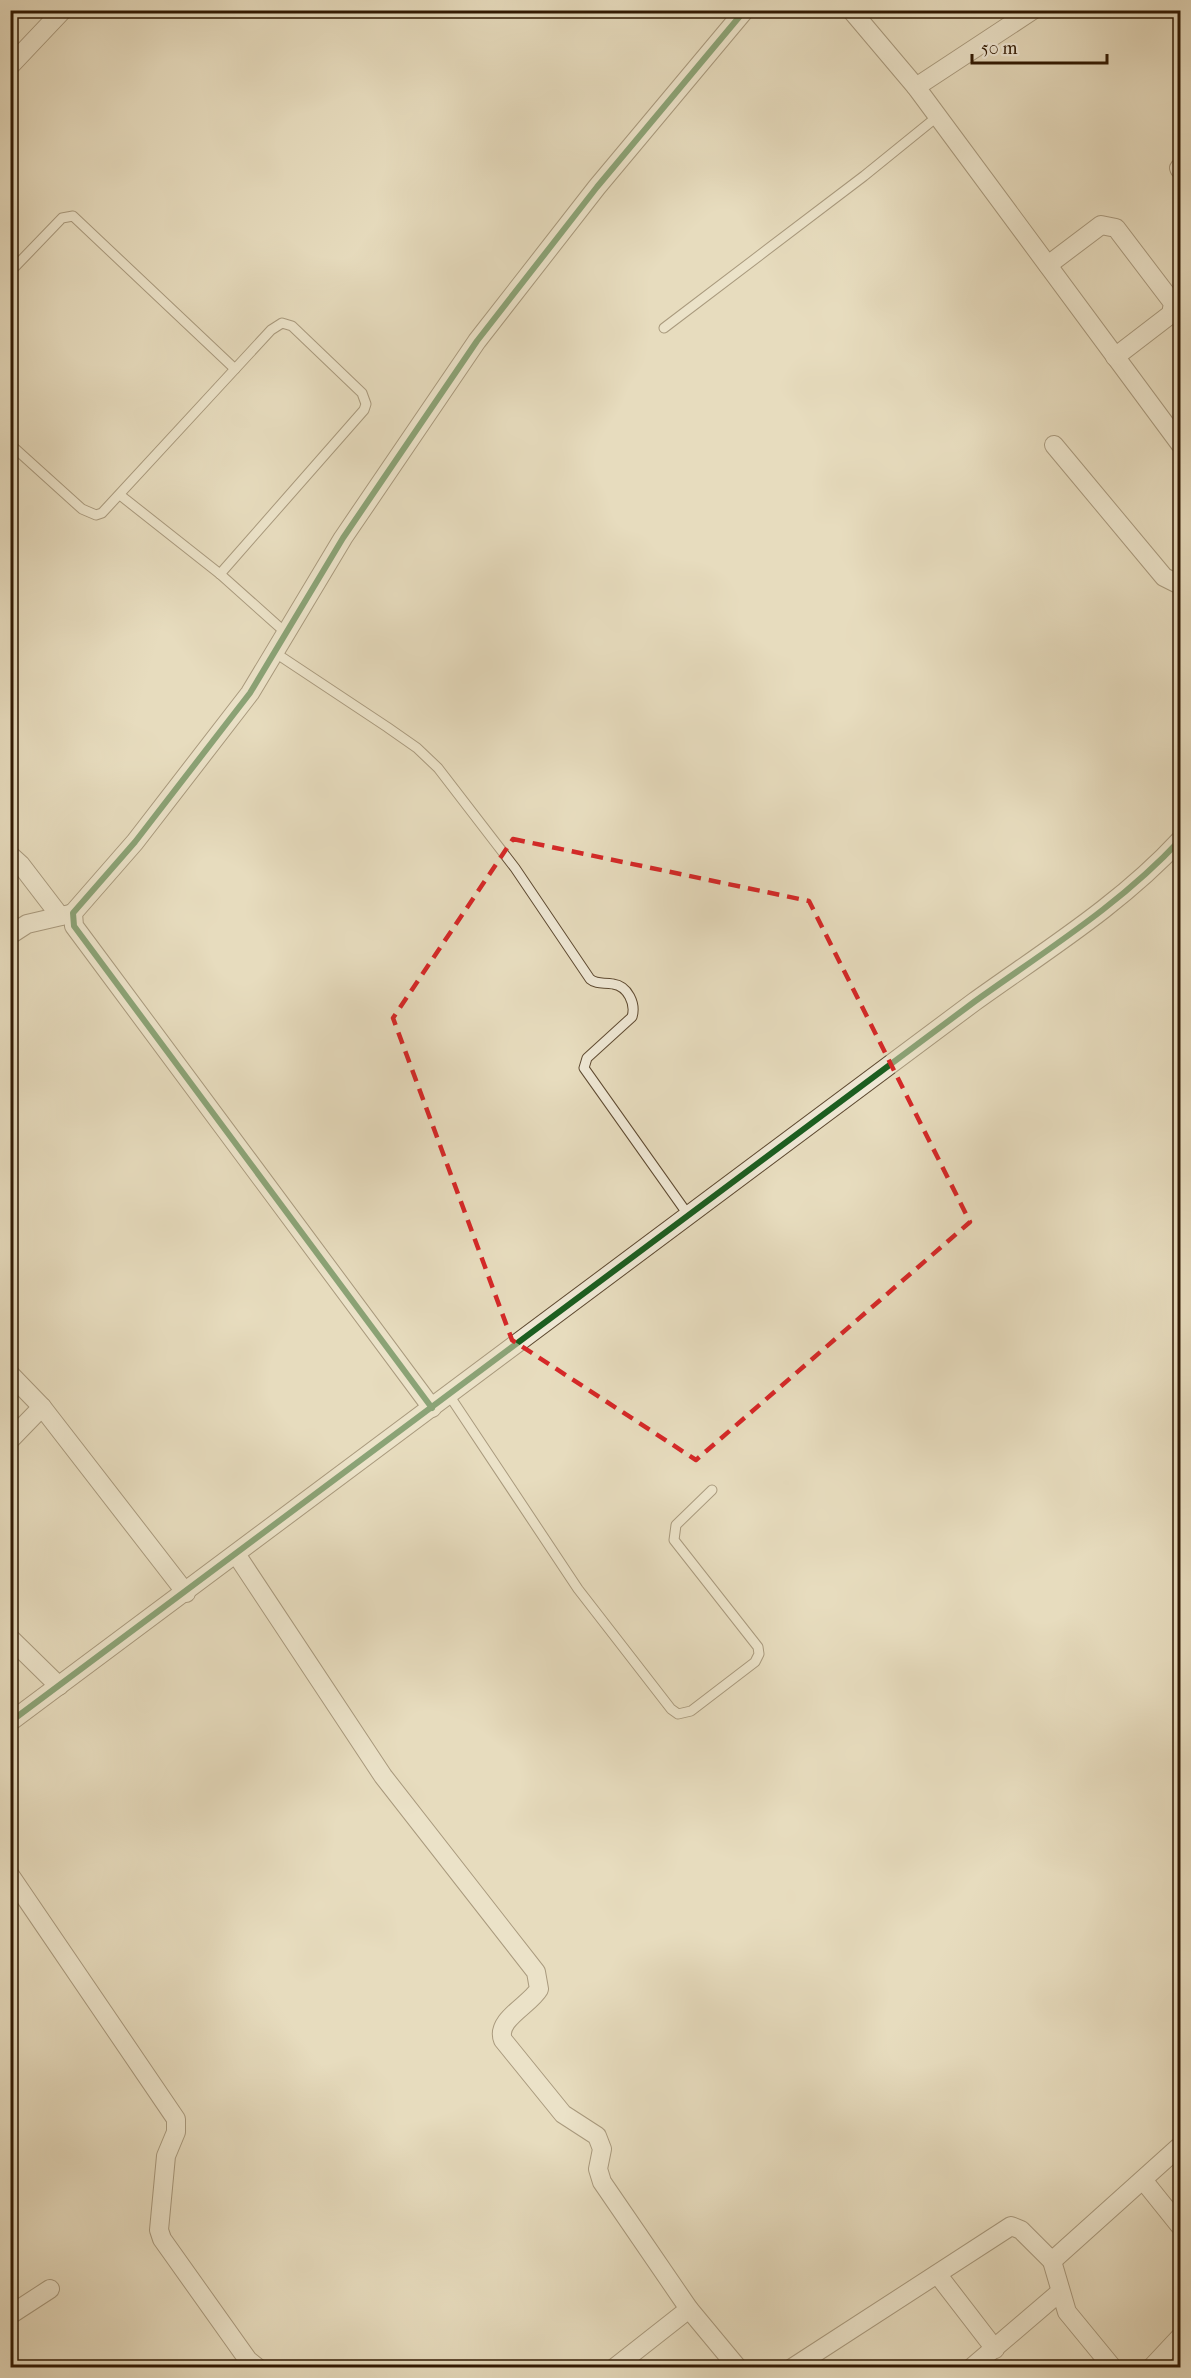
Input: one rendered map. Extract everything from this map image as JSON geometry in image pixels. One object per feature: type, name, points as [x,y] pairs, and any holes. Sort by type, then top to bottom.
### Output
[{"type":"street","points":[[10,66],[63,10]]},
{"type":"street","points":[[10,935],[19,926],[67,915],[135,842],[250,693],[384,474],[477,341],[583,205],[745,10]]},
{"type":"street","points":[[851,10],[938,116],[1180,444]]},
{"type":"street","points":[[916,87],[1033,10]]},
{"type":"street","points":[[1048,265],[1101,225],[1111,225],[1116,228],[1173,303],[1171,314],[1115,357]]},
{"type":"street","points":[[1054,445],[1164,577],[1180,585]]},
{"type":"street","points":[[10,1722],[1110,904],[1154,867],[1180,840]]},
{"type":"street","points":[[10,855],[67,915],[432,1408]]},
{"type":"street","points":[[10,1374],[42,1407],[186,1593]]},
{"type":"street","points":[[10,1440],[42,1407]]},
{"type":"street","points":[[236,1554],[383,1776],[536,1972],[539,1989],[535,1997],[505,2022],[501,2035],[503,2040],[563,2114],[597,2136],[602,2149],[599,2177],[689,2308],[738,2367]]},
{"type":"street","points":[[10,1638],[59,1686]]},
{"type":"street","points":[[10,1875],[176,2119],[176,2132],[166,2156],[159,2230],[162,2239],[248,2360],[258,2367]]},
{"type":"street","points":[[1052,2261],[1180,2146]]},
{"type":"street","points":[[1143,2180],[1180,2226]]},
{"type":"street","points":[[792,2367],[1011,2226],[1021,2230],[1052,2261],[1060,2292],[1077,2326],[1113,2367]]},
{"type":"street","points":[[938,2275],[995,2349]]},
{"type":"street","points":[[10,2315],[50,2289]]},
{"type":"street","points":[[971,2367],[1060,2292]]},
{"type":"street","points":[[614,2367],[689,2308]]},
{"type":"street","points":[[1151,2367],[1180,2337]]},
{"type":"lane","points":[[664,328],[864,176],[938,116]]},
{"type":"lane","points":[[10,272],[62,218],[73,216],[235,369]]},
{"type":"lane","points":[[10,444],[89,513],[102,513],[277,324],[287,324],[362,393],[366,404],[358,420],[220,574]]},
{"type":"lane","points":[[120,495],[220,574],[286,633]]},
{"type":"lane","points":[[274,652],[417,748],[438,768],[515,868],[590,979],[600,984],[617,985],[628,995],[635,1009],[632,1017],[587,1058],[584,1068],[688,1216]]},
{"type":"lane","points":[[449,1395],[578,1589],[671,1710],[678,1714],[691,1712],[755,1662],[759,1654],[758,1647],[674,1540],[676,1525],[712,1490]]},
{"type":"highlighted area","points":[[513,839],[809,901],[970,1222],[696,1460],[512,1340],[393,1018]]},
{"type":"cycle path","points":[[432,1408],[74,926],[73,913],[135,842],[250,693],[343,538],[477,341],[597,187],[745,10]]},
{"type":"cycle path","points":[[10,1722],[974,1002],[1082,926],[1133,885],[1180,840]]}]
